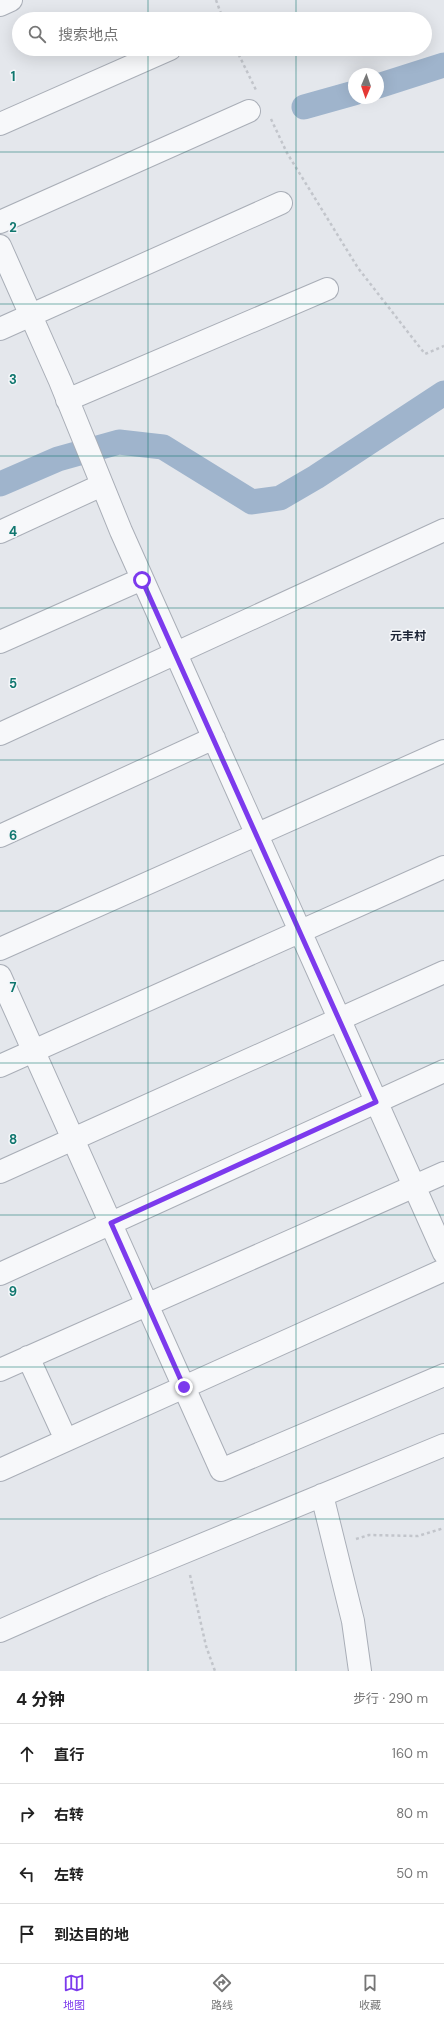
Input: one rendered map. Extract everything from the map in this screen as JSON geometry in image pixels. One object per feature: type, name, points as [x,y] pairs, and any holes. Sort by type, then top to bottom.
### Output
[{"type":"street","points":[[0,5],[12,0]]},
{"type":"street","points":[[0,124],[154,56]]},
{"type":"street","points":[[0,222],[249,111]]},
{"type":"street","points":[[0,330],[281,204]]},
{"type":"street","points":[[0,246],[71,408],[142,580],[444,1253]]},
{"type":"street","points":[[71,408],[327,289]]},
{"type":"street","points":[[0,532],[98,476]]},
{"type":"street","points":[[0,734],[444,530]]},
{"type":"street","points":[[0,642],[142,580]]},
{"type":"street","points":[[0,836],[214,738]]},
{"type":"street","points":[[0,949],[444,751]]},
{"type":"street","points":[[0,1066],[444,867]]},
{"type":"street","points":[[0,1172],[444,972]]},
{"type":"street","points":[[0,976],[221,1470],[444,1375]]},
{"type":"street","points":[[0,1274],[444,1071]]},
{"type":"street","points":[[0,1370],[444,1173]]},
{"type":"street","points":[[0,1470],[444,1270]]},
{"type":"street","points":[[28,1357],[66,1440]]},
{"type":"street","points":[[0,1631],[185,1552],[444,1445]]},
{"type":"street","points":[[322,1495],[354,1621],[360,1671]]},
{"type":"path","points":[[216,0],[220,12]]},
{"type":"path","points":[[239,56],[256,90]]},
{"type":"path","points":[[270,118],[287,153],[358,268],[425,354],[444,346]]},
{"type":"path","points":[[334,1546],[369,1535],[418,1536],[444,1528]]},
{"type":"path","points":[[185,1552],[206,1646],[215,1671]]},
{"type":"waterway","points":[[384,84],[444,65]]},
{"type":"waterway","points":[[304,107],[348,95]]},
{"type":"waterway","points":[[0,484],[58,459],[119,442],[163,447],[252,502],[280,498],[316,477],[444,393]]},
{"type":"district","name":"元丰村","points":[[408,636]]},
{"type":"route","points":[[142,580],[376,1102],[111,1223],[184,1387]]}]
